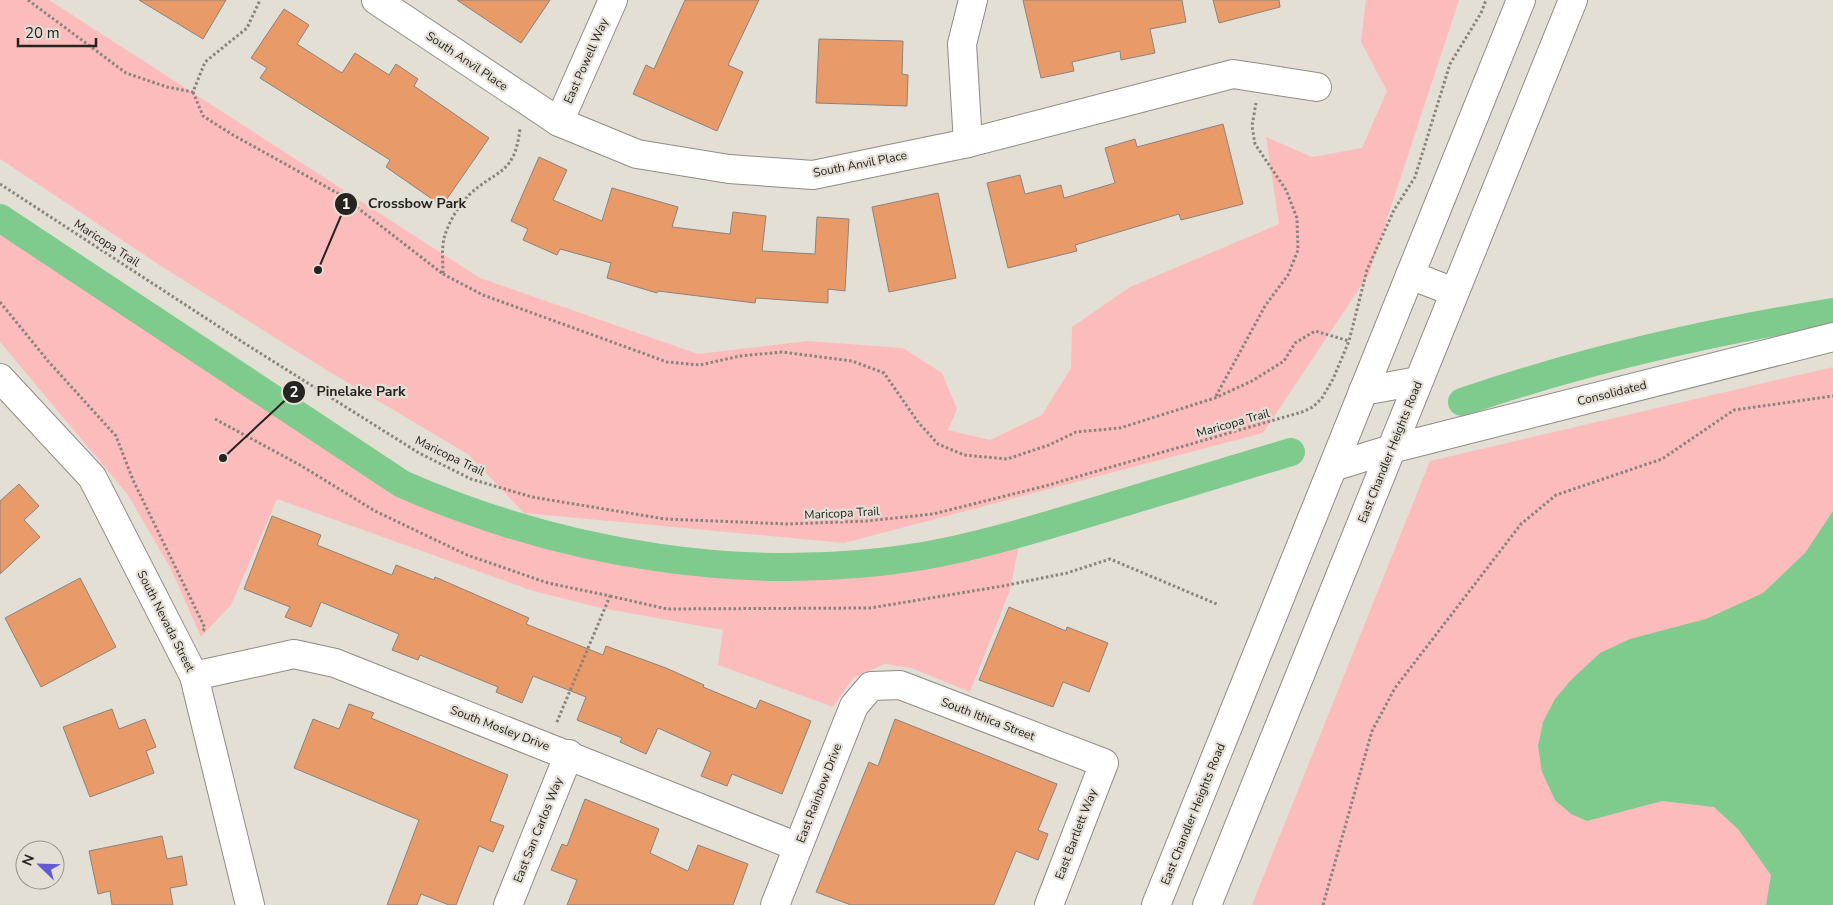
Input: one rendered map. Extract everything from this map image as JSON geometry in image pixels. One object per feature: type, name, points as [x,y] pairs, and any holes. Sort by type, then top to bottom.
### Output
[{"type":"street","name":"South Anvil Place","points":[[376,0],[559,122],[637,154],[730,169],[813,175],[968,143],[1233,74],[1317,87]]},
{"type":"street","name":"East Powell Way","points":[[559,122],[613,0]]},
{"type":"street","points":[[968,143],[962,44],[973,0]]},
{"type":"street","name":"East Chandler Heights Road","points":[[1156,905],[1521,0]]},
{"type":"street","name":"East Chandler Heights Road","points":[[1207,905],[1573,0]]},
{"type":"street","points":[[1410,275],[1454,292]]},
{"type":"street","name":"Consolidated","points":[[1333,467],[1391,449],[1833,337]]},
{"type":"street","name":"South Nevada Street","points":[[0,378],[92,477],[194,676],[250,905]]},
{"type":"street","points":[[1363,390],[1418,381]]},
{"type":"street","name":"South Mosley Drive","points":[[194,676],[294,654],[327,661],[557,750],[798,847]]},
{"type":"street","name":"South Ithica Street","points":[[871,686],[900,685],[1104,763]]},
{"type":"street","name":"East Rainbow Drive","points":[[774,905],[854,706],[871,686]]},
{"type":"street","name":"East San Carlos Way","points":[[508,905],[557,750]]},
{"type":"street","name":"East Bartlett Way","points":[[1048,905],[1104,763]]},
{"type":"path","points":[[28,0],[126,73],[167,87],[193,92]]},
{"type":"path","points":[[260,0],[247,28],[205,62],[193,92],[203,116],[233,135],[260,148],[341,195],[443,274],[483,295],[667,362],[700,365],[740,356],[782,352],[852,361],[884,373],[918,422],[938,444],[964,455],[1007,459],[1049,445],[1076,432],[1120,428],[1215,398],[1252,381],[1284,361],[1295,343],[1315,331],[1349,342]]},
{"type":"path","name":"Maricopa Trail","points":[[0,184],[419,454],[471,479],[532,497],[665,519],[788,524],[867,522],[933,514],[1045,486],[1302,412],[1313,407],[1322,398],[1333,379],[1349,342],[1367,270],[1394,210],[1415,177],[1450,64],[1481,13],[1486,0]]},
{"type":"path","points":[[1215,398],[1265,306],[1288,275],[1298,250],[1297,218],[1286,190],[1255,144],[1252,126],[1259,78]]},
{"type":"path","points":[[443,274],[444,237],[454,217],[468,196],[502,172],[513,156],[518,139],[523,98]]},
{"type":"path","points":[[1323,905],[1372,731],[1395,688],[1521,524],[1556,495],[1662,459],[1734,410],[1833,396]]},
{"type":"path","points":[[215,419],[300,465],[375,511],[467,555],[548,582],[667,609],[870,608],[1003,586],[1067,573],[1110,559],[1219,605]]},
{"type":"path","points":[[557,750],[610,596]]},
{"type":"shaded area","points":[[0,0],[49,0],[480,278],[698,354],[808,341],[903,348],[942,373],[957,409],[948,430],[990,440],[1042,415],[1071,368],[1072,327],[1130,287],[1279,224],[1266,137],[1312,157],[1362,148],[1387,91],[1361,42],[1366,0],[1459,0],[1369,274],[1263,433],[844,543],[524,513],[469,455],[328,371],[161,266],[0,159]]},
{"type":"shaded area","points":[[0,227],[396,488],[469,520],[546,542],[700,568],[758,571],[825,571],[950,558],[1020,540],[1010,590],[970,692],[911,668],[885,664],[853,678],[833,707],[718,665],[723,630],[601,608],[530,590],[277,499],[231,605],[201,637],[170,567],[128,495],[0,342]]},
{"type":"shaded area","points":[[1833,367],[1833,905],[1252,905],[1430,461]]},
{"type":"shaded area","points":[[1833,511],[1833,905],[1766,905],[1771,875],[1738,829],[1714,807],[1662,801],[1587,821],[1571,814],[1555,800],[1542,772],[1538,746],[1543,722],[1555,699],[1571,680],[1600,653],[1630,639],[1706,619],[1763,593],[1805,553]]},
{"type":"building","points":[[139,0],[226,0],[203,39]]},
{"type":"building","points":[[457,0],[550,0],[521,43]]},
{"type":"building","points":[[685,0],[759,0],[728,65],[743,72],[717,131],[633,94],[646,65],[654,69]]},
{"type":"building","points":[[1023,0],[1182,0],[1186,22],[1150,29],[1155,53],[1121,60],[1120,51],[1072,62],[1074,71],[1041,78]]},
{"type":"building","points":[[1213,0],[1279,0],[1280,7],[1219,23]]},
{"type":"building","points":[[284,9],[309,25],[297,44],[342,73],[355,53],[389,75],[396,64],[418,79],[414,86],[489,138],[442,206],[386,167],[390,160],[260,78],[267,68],[251,58]]},
{"type":"building","points":[[819,39],[903,41],[902,74],[908,75],[907,106],[816,103]]},
{"type":"building","points":[[1223,124],[1243,204],[1181,220],[1179,214],[1075,245],[1077,251],[1008,268],[987,183],[1020,175],[1025,194],[1061,185],[1064,198],[1115,183],[1105,148],[1135,139],[1137,147]]},
{"type":"building","points":[[539,157],[567,170],[553,200],[602,221],[612,188],[678,207],[672,227],[730,234],[733,212],[766,216],[762,251],[815,254],[817,217],[849,219],[845,291],[828,289],[828,303],[756,298],[755,303],[658,291],[657,293],[607,278],[611,263],[560,249],[557,255],[523,240],[528,229],[511,221]]},
{"type":"building","points":[[938,193],[956,278],[889,292],[872,207]]},
{"type":"building","points":[[19,484],[39,506],[24,520],[40,537],[0,574],[0,501]]},
{"type":"building","points":[[272,516],[321,535],[317,545],[392,575],[396,565],[434,580],[435,577],[529,618],[526,624],[603,655],[606,646],[666,668],[704,685],[703,687],[756,709],[760,700],[811,721],[782,794],[732,774],[727,786],[701,776],[711,752],[658,728],[646,754],[620,742],[622,738],[577,720],[586,697],[533,676],[522,703],[496,692],[498,687],[420,655],[418,660],[392,650],[399,634],[321,602],[311,627],[285,617],[290,607],[244,589]]},
{"type":"building","points":[[80,578],[116,647],[41,687],[5,618]]},
{"type":"building","points":[[1009,607],[1066,631],[1067,627],[1108,643],[1089,692],[1063,682],[1053,707],[979,680]]},
{"type":"building","points":[[349,704],[374,713],[371,718],[508,775],[490,821],[504,826],[493,852],[479,846],[456,905],[449,905],[421,894],[417,905],[387,905],[419,820],[294,768],[313,719],[339,729]]},
{"type":"building","points":[[112,709],[119,729],[145,719],[156,747],[146,751],[154,773],[90,797],[63,727]]},
{"type":"building","points":[[895,719],[1057,784],[1038,830],[1048,834],[1038,860],[1016,851],[994,905],[851,905],[816,892],[869,762],[878,766]]},
{"type":"building","points":[[585,799],[659,829],[650,853],[688,871],[698,845],[748,864],[733,905],[567,905],[577,880],[551,870],[562,844],[567,846]]},
{"type":"building","points":[[162,836],[167,859],[182,856],[187,885],[170,888],[173,905],[112,905],[110,891],[98,894],[89,851]]},
{"type":"waterway","points":[[0,218],[402,484],[464,509],[527,529],[592,546],[658,558],[724,565],[791,567],[857,564],[923,556],[1021,533],[1291,452]]},
{"type":"waterway","points":[[1462,402],[1553,373],[1646,349],[1692,338],[1833,312]]},
{"type":"place","name":"Crossbow Park","points":[[318,270]]},
{"type":"place","name":"Pinelake Park","points":[[223,458]]}]
